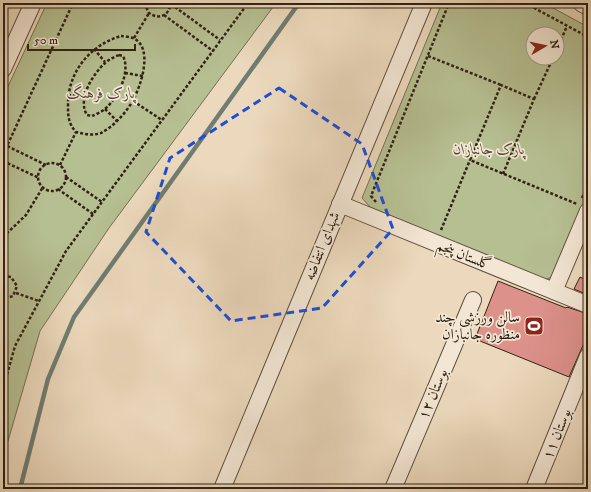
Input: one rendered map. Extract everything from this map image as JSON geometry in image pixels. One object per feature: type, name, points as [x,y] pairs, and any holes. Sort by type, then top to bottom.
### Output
[{"type":"street","points":[[3,69],[33,3]]},
{"type":"street","name":"شهدای انتفاضه","points":[[222,489],[424,3]]},
{"type":"street","points":[[581,3],[588,7]]},
{"type":"street","name":"گلستان پنجم","points":[[340,204],[588,305]]},
{"type":"street","points":[[554,291],[584,208]]},
{"type":"street","name":"بوستان ۱۲","points":[[393,489],[473,300]]},
{"type":"street","name":"بوستان ۱۱","points":[[534,489],[588,356]]},
{"type":"path","points":[[7,146],[73,3]]},
{"type":"path","points":[[144,3],[149,14],[156,17],[164,15],[170,9],[171,4],[220,40]]},
{"type":"path","points":[[3,389],[4,380],[15,346],[66,251],[248,3]]},
{"type":"path","points":[[378,205],[371,196],[449,3]]},
{"type":"path","points":[[526,3],[588,37]]},
{"type":"path","points":[[134,38],[149,14]]},
{"type":"path","points":[[164,15],[213,51]]},
{"type":"path","points":[[565,31],[567,26]]},
{"type":"path","points":[[120,36],[134,38],[142,48],[144,62],[143,76],[133,101],[117,121],[101,133],[90,135],[76,132],[68,120],[68,95],[76,69],[94,49],[107,40],[120,36]]},
{"type":"path","points":[[94,49],[106,62]]},
{"type":"path","points":[[118,55],[123,56],[125,60],[125,73],[120,89],[105,109],[92,116],[87,115],[85,112],[85,96],[92,77],[106,62],[118,55]]},
{"type":"path","points":[[428,56],[534,99]]},
{"type":"path","points":[[503,174],[549,66]]},
{"type":"path","points":[[125,73],[143,76]]},
{"type":"path","points":[[440,232],[500,85]]},
{"type":"path","points":[[68,95],[85,96]]},
{"type":"path","points":[[133,101],[162,120]]},
{"type":"path","points":[[105,109],[117,121]]},
{"type":"path","points":[[60,165],[76,132]]},
{"type":"path","points":[[3,144],[46,165]]},
{"type":"path","points":[[470,160],[584,208]]},
{"type":"path","points":[[3,161],[39,178]]},
{"type":"path","points":[[53,163],[60,165],[65,170],[66,177],[64,185],[58,189],[50,190],[43,187],[39,178],[40,170],[46,165],[53,163]]},
{"type":"path","points":[[66,177],[102,202]]},
{"type":"path","points":[[3,237],[26,215],[43,187]]},
{"type":"path","points":[[58,189],[93,214]]},
{"type":"path","points":[[433,229],[448,235]]},
{"type":"path","points":[[3,276],[14,279],[17,286],[16,293],[10,298],[3,299]]},
{"type":"path","points":[[16,293],[39,301]]},
{"type":"highlighted area","points":[[279,88],[362,144],[393,229],[322,308],[231,321],[146,232],[170,158]]},
{"type":"green space","name":"پارک فرهنگ","points":[[47,3],[276,3],[109,228],[40,331],[3,458],[3,97]]},
{"type":"green space","name":"پارک جانبازان","points":[[442,3],[544,3],[588,27],[588,195],[553,277],[543,280],[370,207],[362,198]]},
{"type":"building","points":[[580,277],[588,281],[588,295],[574,289]]},
{"type":"building","name":"سالن ورزشی چند منظوره جانبازان","points":[[498,281],[566,308],[567,307],[588,314],[588,334],[569,377],[475,339]]},
{"type":"waterway","points":[[20,489],[48,379],[74,317],[299,3]]},
{"type":"place","name":"سالن ورزشی چند منظوره جانبازان","points":[[534,326]]}]
